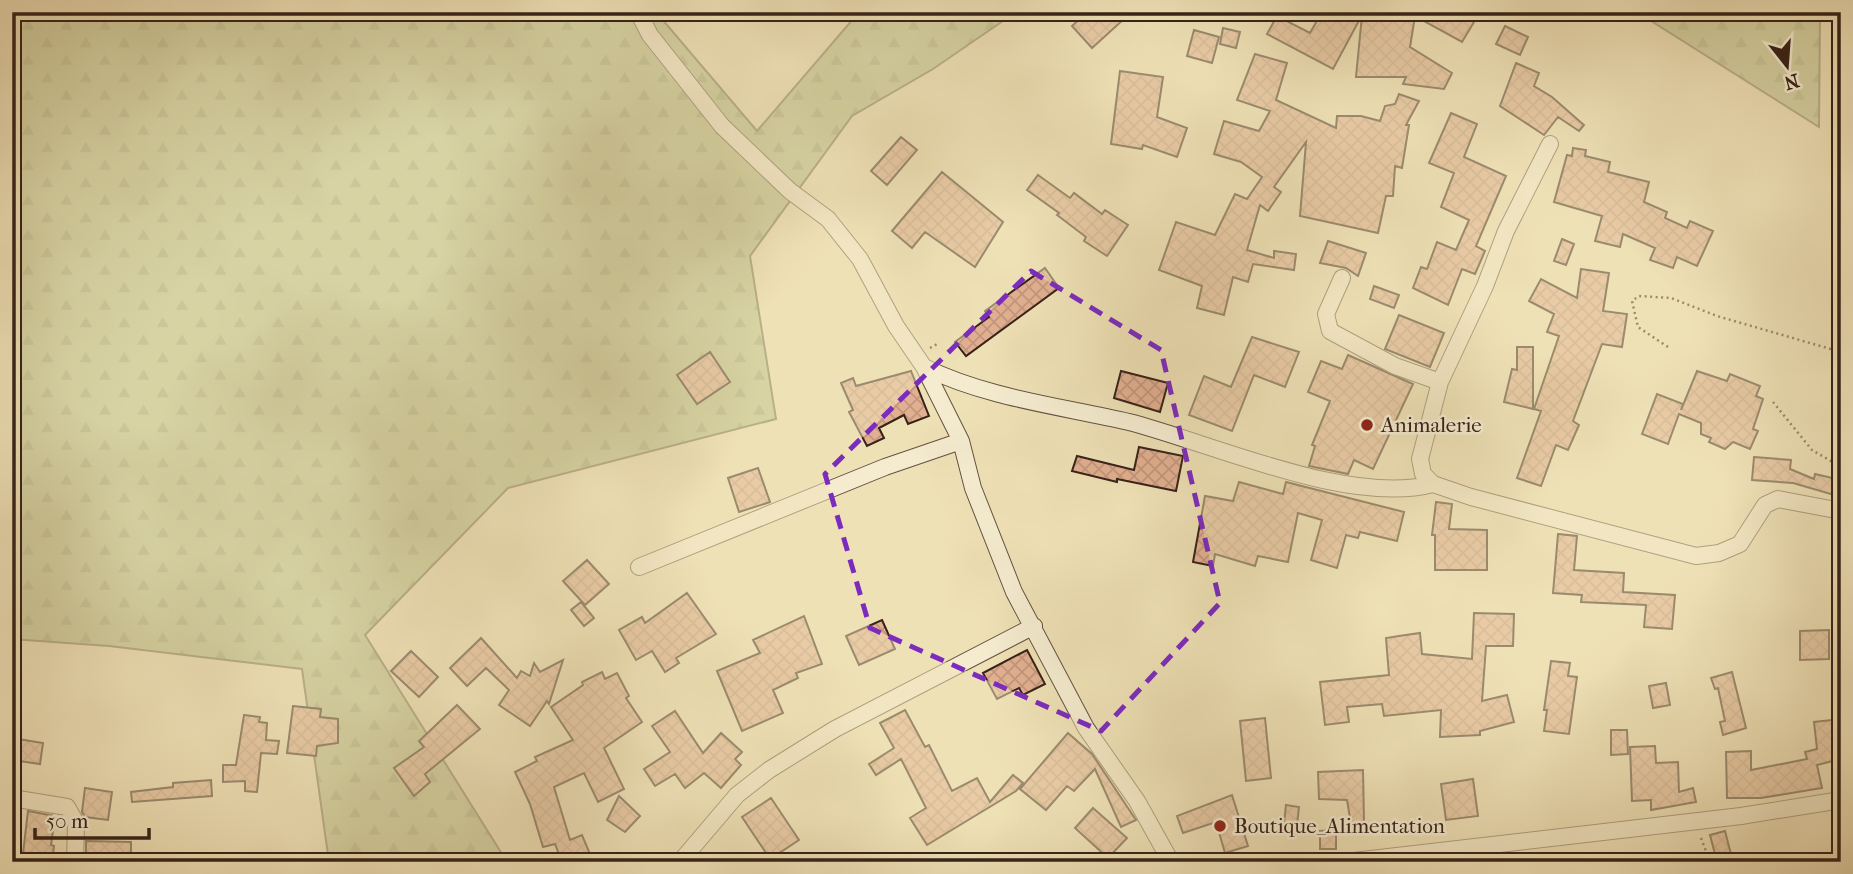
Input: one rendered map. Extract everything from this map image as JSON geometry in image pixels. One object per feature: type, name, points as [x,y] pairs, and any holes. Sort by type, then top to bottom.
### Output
[{"type":"street","points":[[638,12],[650,35],[722,126],[790,191],[828,219],[860,259],[896,326],[924,367],[961,441],[983,514],[1014,593],[1034,626],[1086,728],[1138,800],[1171,862]]},
{"type":"street","points":[[1550,144],[1506,232],[1485,286],[1440,382],[1420,459],[1423,474],[1433,484],[1471,497],[1696,556],[1719,553],[1740,544],[1765,505],[1778,499],[1841,510]]},
{"type":"street","points":[[1342,278],[1325,314],[1330,331],[1395,366],[1440,382]]},
{"type":"street","points":[[924,367],[977,389],[1131,423],[1323,478],[1380,491],[1411,490],[1433,484]]},
{"type":"street","points":[[639,567],[885,467],[961,441]]},
{"type":"street","points":[[680,862],[737,796],[769,770],[835,729],[1034,626]]},
{"type":"street","points":[[12,798],[67,807],[76,823],[75,862]]},
{"type":"street","points":[[1345,862],[1691,819],[1741,816],[1841,800]]},
{"type":"path","points":[[1668,347],[1638,327],[1632,301],[1639,296],[1671,298],[1717,316],[1841,352]]},
{"type":"path","points":[[1773,402],[1812,450],[1841,467]]},
{"type":"path","points":[[1691,819],[1710,862]]},
{"type":"highlighted area","points":[[1031,271],[1161,350],[1220,603],[1101,731],[870,628],[825,474]]},
{"type":"green space","points":[[12,12],[656,12],[757,131],[859,12],[1016,12],[933,69],[852,116],[750,256],[776,419],[508,488],[365,635],[507,862],[329,862],[302,669],[109,646],[12,639]]},
{"type":"green space","points":[[1637,12],[1820,12],[1819,127]]},
{"type":"building","points":[[1087,12],[1118,12],[1124,19],[1092,48],[1072,26]]},
{"type":"building","points":[[1322,12],[1480,12],[1462,42],[1415,16],[1410,47],[1452,73],[1444,89],[1403,84],[1406,77],[1356,77],[1362,15],[1333,69],[1267,34],[1277,16],[1310,33]]},
{"type":"building","points":[[1505,26],[1528,37],[1520,55],[1496,44]]},
{"type":"building","points":[[1223,28],[1240,32],[1236,48],[1220,44]]},
{"type":"building","points":[[1194,30],[1219,37],[1212,63],[1187,56]]},
{"type":"building","points":[[1255,54],[1287,63],[1276,100],[1336,128],[1337,116],[1361,116],[1380,121],[1385,106],[1395,104],[1399,94],[1419,101],[1406,125],[1409,125],[1402,168],[1395,166],[1393,196],[1386,196],[1378,233],[1300,216],[1306,142],[1274,187],[1281,192],[1268,211],[1260,205],[1247,250],[1274,258],[1274,251],[1296,254],[1294,270],[1253,264],[1248,282],[1233,277],[1224,315],[1197,308],[1202,286],[1159,270],[1176,222],[1215,235],[1235,194],[1247,199],[1262,177],[1241,162],[1214,154],[1224,121],[1259,131],[1270,111],[1237,100]]},
{"type":"building","points":[[1516,63],[1539,73],[1534,86],[1552,97],[1584,125],[1579,131],[1558,117],[1544,135],[1500,106]]},
{"type":"building","points":[[1120,71],[1163,77],[1157,117],[1187,128],[1177,157],[1143,145],[1142,149],[1111,144]]},
{"type":"building","points":[[1451,113],[1477,124],[1464,157],[1506,176],[1476,246],[1485,251],[1475,274],[1462,269],[1448,305],[1413,288],[1421,267],[1427,269],[1437,242],[1456,250],[1469,220],[1441,207],[1454,173],[1429,163]]},
{"type":"building","points":[[901,137],[917,150],[887,185],[871,171]]},
{"type":"building","points":[[1573,148],[1586,150],[1585,156],[1610,162],[1608,172],[1649,182],[1644,202],[1667,212],[1665,218],[1687,228],[1690,221],[1713,231],[1697,266],[1677,257],[1673,268],[1650,260],[1655,248],[1623,234],[1620,247],[1595,241],[1602,216],[1554,202],[1567,155],[1572,156]]},
{"type":"building","points":[[942,172],[1003,222],[975,267],[925,232],[912,248],[892,231]]},
{"type":"building","points":[[1038,175],[1070,198],[1074,193],[1102,214],[1105,210],[1128,225],[1107,256],[1084,241],[1086,237],[1027,190]]},
{"type":"building","points":[[1562,239],[1574,244],[1566,265],[1554,261]]},
{"type":"building","points":[[1328,241],[1366,253],[1358,276],[1346,268],[1320,263]]},
{"type":"building","points":[[1045,268],[1059,288],[966,356],[955,342],[989,317],[985,311]]},
{"type":"building","points":[[1581,269],[1609,273],[1603,311],[1627,314],[1622,347],[1602,344],[1573,421],[1579,425],[1568,450],[1556,445],[1541,486],[1517,478],[1541,411],[1534,409],[1559,336],[1547,332],[1554,314],[1529,301],[1541,279],[1577,298]]},
{"type":"building","points":[[1374,286],[1399,295],[1394,308],[1370,299]]},
{"type":"building","points":[[1399,315],[1444,333],[1430,367],[1385,349]]},
{"type":"building","points":[[1252,337],[1299,352],[1285,387],[1254,375],[1232,431],[1189,415],[1204,376],[1231,387]]},
{"type":"building","points":[[1517,347],[1533,347],[1533,409],[1504,402],[1512,369],[1517,370]]},
{"type":"building","points":[[710,352],[730,382],[697,404],[677,375]]},
{"type":"building","points":[[1348,355],[1413,384],[1373,469],[1354,460],[1348,474],[1309,466],[1315,446],[1312,445],[1330,401],[1308,392],[1321,361],[1342,369]]},
{"type":"building","points":[[911,371],[929,416],[908,424],[904,415],[879,428],[884,438],[867,446],[849,412],[853,410],[841,383],[853,378],[856,386]]},
{"type":"building","points":[[1121,371],[1168,383],[1160,412],[1114,398]]},
{"type":"building","points":[[1697,371],[1727,381],[1730,374],[1760,386],[1756,396],[1763,399],[1753,429],[1758,431],[1750,449],[1733,442],[1725,449],[1709,442],[1711,438],[1701,434],[1701,423],[1679,414],[1668,444],[1642,434],[1657,394],[1683,404],[1681,410]]},
{"type":"building","points":[[1139,447],[1183,456],[1176,491],[1117,479],[1117,482],[1072,471],[1077,456],[1134,470]]},
{"type":"building","points":[[1754,457],[1791,460],[1790,469],[1814,479],[1815,474],[1841,480],[1841,497],[1793,483],[1752,480]]},
{"type":"building","points":[[758,468],[770,502],[739,512],[728,478]]},
{"type":"building","points":[[1239,482],[1283,494],[1286,482],[1404,512],[1397,541],[1360,532],[1358,538],[1346,535],[1337,568],[1311,560],[1322,520],[1298,513],[1288,562],[1258,556],[1255,566],[1215,554],[1213,566],[1193,562],[1205,496],[1233,501]]},
{"type":"building","points":[[1436,502],[1452,504],[1449,529],[1487,530],[1487,570],[1435,570],[1435,535],[1432,535]]},
{"type":"building","points":[[1558,534],[1577,536],[1574,570],[1624,573],[1623,592],[1675,595],[1672,629],[1644,627],[1646,605],[1581,602],[1582,595],[1553,593]]},
{"type":"building","points":[[587,560],[609,584],[585,605],[563,581]]},
{"type":"building","points":[[687,593],[716,634],[676,658],[679,663],[665,672],[652,651],[636,660],[619,630],[642,617],[645,623]]},
{"type":"building","points":[[581,602],[594,618],[584,626],[571,610]]},
{"type":"building","points":[[1474,613],[1514,614],[1513,646],[1486,646],[1482,701],[1507,695],[1514,722],[1480,731],[1480,735],[1440,737],[1441,710],[1384,716],[1382,704],[1347,707],[1349,722],[1325,725],[1320,682],[1389,675],[1386,638],[1399,636],[1420,633],[1422,654],[1472,659]]},
{"type":"building","points":[[804,616],[822,664],[796,673],[798,678],[773,690],[783,713],[742,731],[717,671],[760,653],[753,640]]},
{"type":"building","points":[[882,620],[895,649],[859,665],[846,636]]},
{"type":"building","points":[[1829,630],[1829,659],[1800,660],[1800,631]]},
{"type":"building","points":[[481,638],[517,678],[521,671],[530,676],[534,663],[540,672],[563,660],[549,704],[547,701],[530,726],[499,705],[509,690],[486,668],[467,686],[450,668]]},
{"type":"building","points":[[1027,650],[1045,684],[1023,695],[1019,688],[997,699],[983,673]]},
{"type":"building","points":[[411,651],[438,677],[419,697],[391,671]]},
{"type":"building","points":[[1551,661],[1570,663],[1568,676],[1577,677],[1569,734],[1544,731]]},
{"type":"building","points":[[602,672],[605,679],[617,673],[629,696],[626,698],[642,722],[604,748],[624,789],[598,802],[584,773],[554,787],[570,840],[582,835],[592,859],[562,862],[555,844],[543,847],[530,804],[515,772],[537,761],[535,757],[573,740],[551,707],[583,685],[582,682]]},
{"type":"building","points":[[1732,672],[1746,728],[1723,735],[1720,722],[1725,721],[1718,688],[1715,689],[1711,678]]},
{"type":"building","points":[[1666,683],[1670,705],[1653,708],[1649,686]]},
{"type":"building","points":[[457,705],[480,729],[425,774],[430,782],[414,796],[394,768],[424,747],[419,741]]},
{"type":"building","points":[[293,706],[321,709],[320,717],[338,719],[338,743],[317,746],[316,756],[287,753]]},
{"type":"building","points":[[905,710],[925,747],[929,745],[952,791],[977,778],[990,802],[1013,775],[1023,783],[1016,791],[927,845],[910,818],[926,808],[901,759],[876,775],[869,764],[894,748],[880,723]]},
{"type":"building","points":[[675,711],[703,753],[721,733],[742,752],[735,759],[741,765],[721,788],[704,773],[685,788],[675,774],[655,786],[644,769],[670,752],[652,726]]},
{"type":"building","points":[[244,715],[260,717],[259,722],[267,723],[266,740],[279,741],[277,754],[261,753],[257,792],[245,791],[245,781],[223,782],[223,765],[236,765]]},
{"type":"building","points":[[1265,718],[1271,778],[1246,781],[1240,721]]},
{"type":"building","points":[[1841,719],[1841,759],[1817,765],[1822,788],[1761,798],[1727,798],[1726,752],[1751,751],[1751,770],[1807,759],[1805,752],[1817,749],[1814,722]]},
{"type":"building","points":[[1611,730],[1627,730],[1628,754],[1611,755]]},
{"type":"building","points":[[1068,733],[1092,754],[1136,820],[1121,827],[1095,769],[1074,791],[1067,786],[1046,810],[1020,789]]},
{"type":"building","points":[[12,738],[43,743],[40,764],[12,760]]},
{"type":"building","points":[[1655,746],[1656,763],[1678,762],[1679,792],[1693,788],[1696,802],[1651,810],[1651,800],[1632,801],[1630,747]]},
{"type":"building","points":[[1363,770],[1364,822],[1351,824],[1347,800],[1319,799],[1318,772]]},
{"type":"building","points":[[1473,779],[1478,816],[1446,820],[1441,784]]},
{"type":"building","points":[[211,780],[212,796],[132,802],[131,792],[173,787],[173,783]]},
{"type":"building","points":[[85,788],[112,792],[108,820],[85,817],[82,812]]},
{"type":"building","points":[[1232,795],[1248,846],[1225,853],[1216,822],[1183,833],[1177,816]]},
{"type":"building","points":[[619,796],[640,816],[625,832],[607,820]]},
{"type":"building","points":[[771,798],[799,840],[770,859],[742,817]]},
{"type":"building","points":[[1286,805],[1299,807],[1296,834],[1283,832]]},
{"type":"building","points":[[1093,808],[1127,838],[1108,858],[1075,828]]},
{"type":"building","points":[[28,811],[55,816],[51,845],[54,846],[52,862],[22,862]]},
{"type":"building","points":[[1336,830],[1336,849],[1320,849],[1320,831]]},
{"type":"building","points":[[1725,831],[1733,862],[1717,862],[1710,835]]},
{"type":"building","points":[[86,841],[131,842],[131,862],[86,862]]},
{"type":"place","name":"Animalerie","points":[[1367,425]]},
{"type":"place","name":"Boutique_Alimentation","points":[[1220,826]]}]
